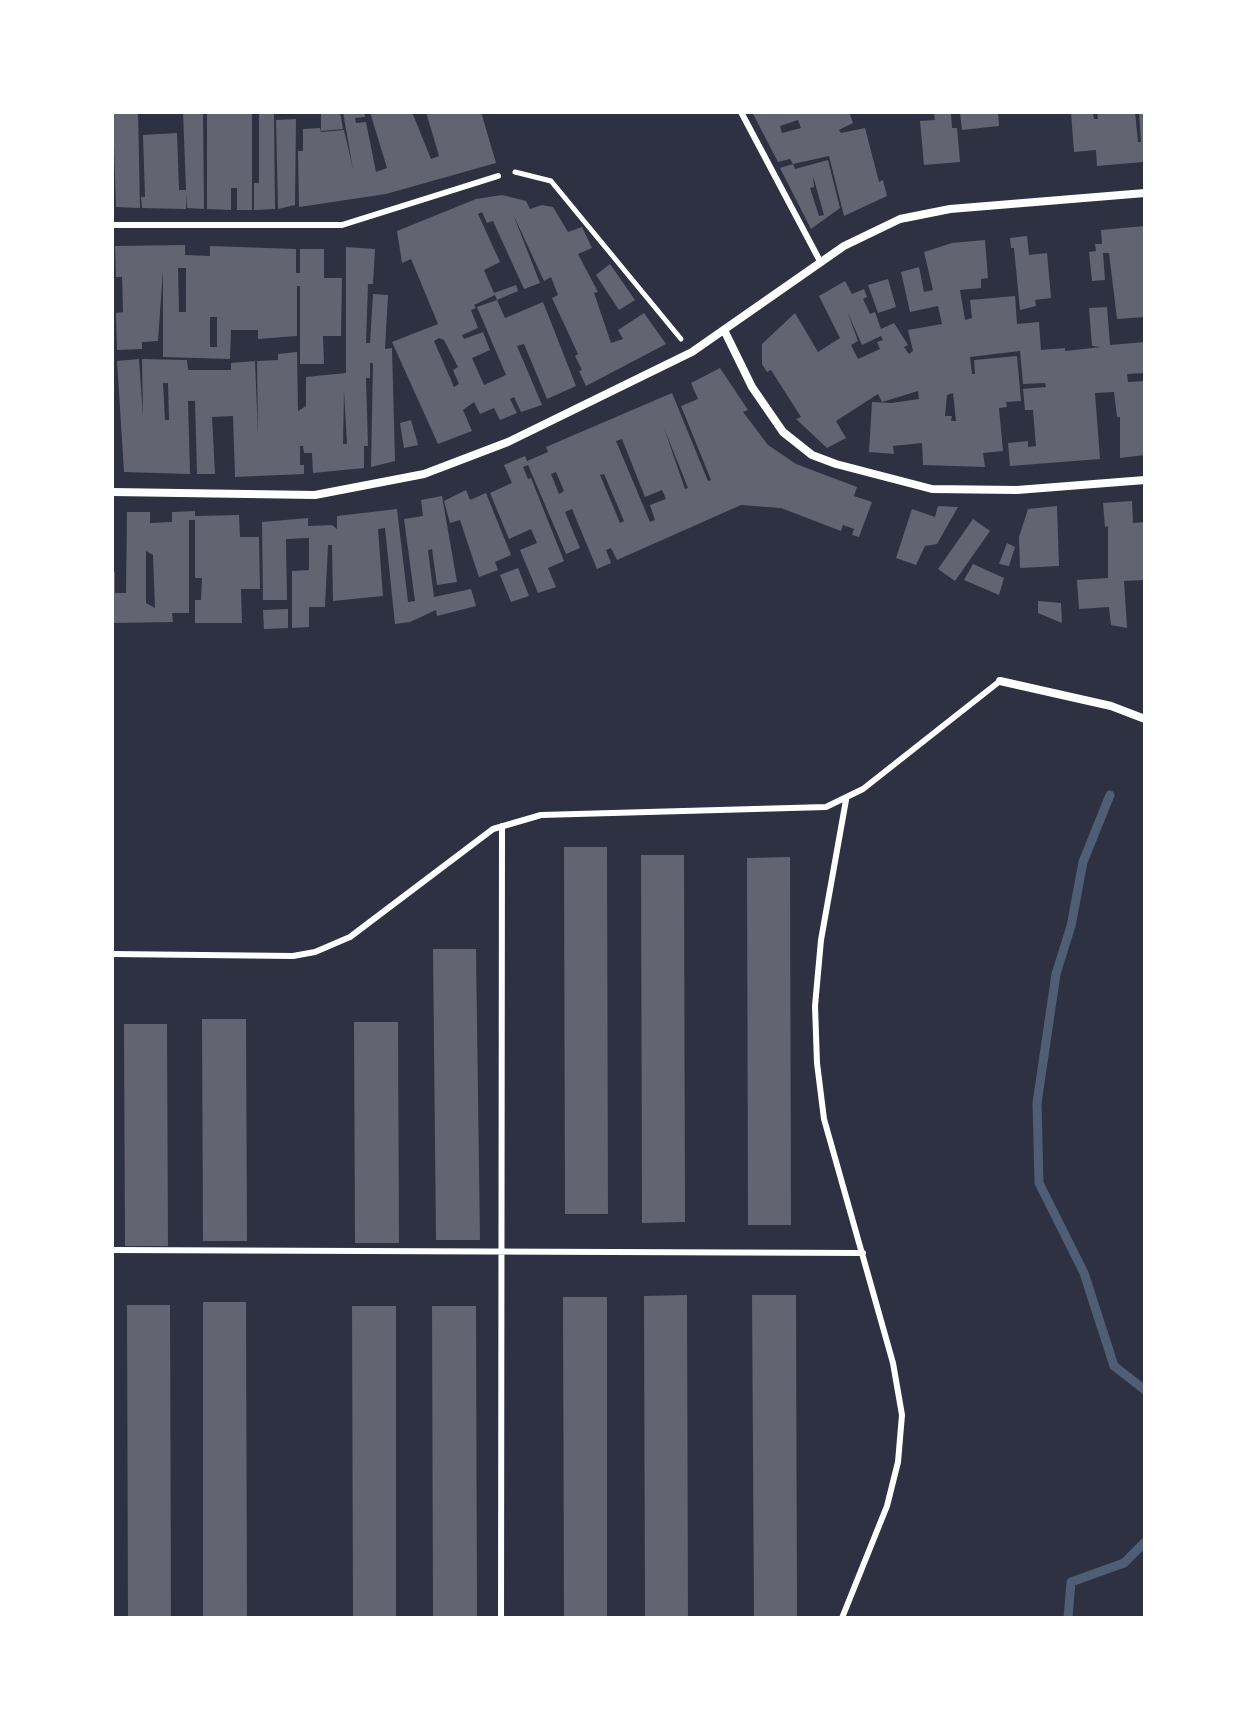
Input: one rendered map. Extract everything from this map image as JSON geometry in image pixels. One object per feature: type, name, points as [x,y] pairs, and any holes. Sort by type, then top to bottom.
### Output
[{"type":"street","points":[[112,492],[315,495],[424,474],[508,442],[692,352],[725,332],[844,246],[900,219],[950,209],[1145,193]]},
{"type":"street","points":[[725,332],[752,387],[783,432],[812,455],[836,464],[932,489],[1017,490],[1145,480]]},
{"type":"street","points":[[1000,681],[1111,706],[1145,719]]},
{"type":"lane","points":[[741,112],[821,263]]},
{"type":"lane","points":[[112,225],[342,225],[362,222],[498,176]]},
{"type":"lane","points":[[112,954],[293,956],[333,947],[472,843],[502,826],[541,815],[804,810],[846,800],[1000,681]]},
{"type":"lane","points":[[842,1618],[887,1506],[898,1462],[902,1415],[893,1363],[824,1119],[817,1063],[815,1006],[821,940],[846,800]]},
{"type":"lane","points":[[501,1618],[502,826]]},
{"type":"lane","points":[[112,1250],[863,1253]]},
{"type":"path","points":[[498,176],[518,172],[551,181],[692,352]]},
{"type":"building","points":[[113,112],[138,112],[140,208],[116,207]]},
{"type":"building","points":[[183,112],[203,112],[204,209],[187,208],[186,193],[186,209],[142,208],[141,197],[145,197],[143,135],[177,133],[179,190],[186,190]]},
{"type":"building","points":[[207,112],[252,112],[252,210],[237,210],[237,188],[231,188],[231,210],[207,209]]},
{"type":"building","points":[[259,112],[274,112],[275,209],[254,210],[254,183],[259,183]]},
{"type":"building","points":[[321,112],[340,112],[343,129],[321,131]]},
{"type":"building","points":[[343,112],[364,112],[365,117],[355,118],[356,123],[366,122],[376,172],[387,168],[370,112],[412,112],[431,159],[439,156],[426,112],[481,112],[496,163],[386,194],[299,207],[298,151],[303,151],[303,129],[320,128],[321,132],[344,130],[353,169]]},
{"type":"building","points":[[752,112],[849,112],[853,123],[839,130],[841,133],[865,128],[879,182],[883,180],[887,196],[844,216],[829,156],[793,164],[790,159],[778,162]],"holes":[[[798,120],[801,128],[782,133],[780,126]]]},
{"type":"building","points":[[960,112],[998,112],[999,126],[962,130]]},
{"type":"building","points":[[1071,112],[1093,112],[1094,119],[1098,119],[1097,112],[1135,112],[1138,142],[1141,142],[1139,112],[1145,112],[1143,162],[1097,166],[1096,150],[1074,152]]},
{"type":"building","points":[[951,113],[952,128],[957,128],[960,162],[924,165],[920,121],[935,120],[934,114]]},
{"type":"building","points":[[296,119],[295,205],[278,209],[276,120]]},
{"type":"building","points":[[828,160],[840,208],[811,229],[780,168],[793,164],[795,169]],"holes":[[[813,176],[824,215],[819,216],[810,188],[814,187]]]},
{"type":"building","points":[[502,195],[526,201],[530,209],[542,205],[553,207],[568,232],[582,227],[592,248],[578,254],[598,292],[594,293],[611,343],[623,339],[618,330],[644,313],[666,344],[586,386],[575,356],[578,354],[552,298],[558,295],[551,277],[544,281],[513,214],[540,283],[524,289],[493,221],[487,223],[482,212],[478,214],[500,262],[484,270],[494,293],[516,285],[518,291],[497,300],[505,318],[543,302],[576,386],[547,399],[524,344],[517,346],[542,405],[521,412],[514,397],[510,399],[517,413],[500,420],[494,408],[480,414],[474,402],[463,410],[472,431],[438,444],[392,342],[438,324],[411,259],[402,263],[397,231],[476,199]],"holes":[[[495,295],[497,300],[477,307],[506,375],[484,385],[472,358],[490,350],[483,332],[464,339],[462,335],[478,328],[471,310],[476,308],[474,305]],[[439,338],[444,340],[458,367],[453,370],[459,384],[454,387],[434,341]]]},
{"type":"building","points":[[1145,226],[1145,317],[1117,319],[1109,253],[1103,253],[1105,280],[1092,281],[1089,252],[1096,251],[1095,244],[1102,244],[1101,230]]},
{"type":"building","points":[[1027,236],[1029,255],[1047,253],[1051,298],[1035,300],[1036,306],[1020,310],[1014,248],[1011,248],[1010,238]]},
{"type":"building","points":[[985,240],[988,278],[981,279],[981,288],[960,290],[965,320],[972,318],[970,300],[1015,296],[1017,324],[1039,322],[1041,350],[1065,348],[1065,351],[1101,347],[1092,346],[1089,308],[1107,307],[1110,345],[1145,342],[1145,373],[1127,374],[1128,382],[1145,381],[1145,455],[1120,458],[1120,417],[1117,417],[1114,392],[1095,393],[1100,459],[1010,466],[1008,443],[1028,441],[1028,447],[1036,446],[1033,410],[1025,410],[1023,389],[1046,387],[1045,383],[1023,384],[1020,351],[970,357],[972,374],[975,374],[974,360],[1017,356],[1021,401],[1006,402],[1007,407],[999,408],[1003,451],[983,453],[985,467],[923,465],[922,443],[893,446],[894,454],[869,452],[872,402],[891,403],[919,399],[918,391],[882,402],[878,394],[836,421],[846,438],[827,448],[796,419],[801,417],[771,370],[767,372],[762,364],[762,344],[795,313],[818,352],[840,338],[819,296],[845,281],[852,294],[864,289],[867,297],[863,299],[870,314],[875,312],[881,329],[894,323],[908,345],[904,347],[909,354],[913,351],[908,330],[942,324],[938,306],[910,312],[901,272],[919,267],[924,292],[933,290],[924,252],[952,243]],"holes":[[[847,311],[862,345],[881,336],[883,340],[877,342],[880,349],[858,359],[851,345],[858,341]],[[953,393],[956,421],[951,421],[952,416],[945,416],[947,395]]]},
{"type":"building","points":[[185,245],[185,255],[210,256],[210,246],[296,249],[296,273],[300,273],[300,249],[324,249],[324,278],[342,278],[341,336],[323,336],[324,364],[300,364],[300,286],[297,286],[297,336],[258,339],[258,330],[231,330],[230,359],[163,357],[163,270],[158,341],[142,342],[142,349],[117,350],[116,313],[123,312],[122,277],[116,277],[115,246]],"holes":[[[178,268],[186,268],[186,312],[179,312]],[[210,317],[217,317],[217,347],[210,347]]]},
{"type":"building","points":[[346,247],[375,249],[373,284],[368,284],[366,343],[370,343],[373,294],[388,295],[385,349],[392,348],[395,461],[371,467],[373,363],[370,363],[370,378],[366,378],[368,446],[364,446],[364,468],[313,473],[312,453],[304,453],[303,446],[300,446],[300,465],[304,465],[304,474],[235,477],[233,416],[212,417],[215,474],[197,474],[195,401],[188,401],[190,474],[124,472],[117,361],[139,359],[143,417],[142,359],[187,360],[188,370],[231,370],[231,363],[255,361],[258,436],[257,361],[278,360],[278,354],[297,352],[298,411],[306,406],[306,377],[346,373]],"holes":[[[163,383],[168,383],[169,420],[165,420]],[[344,391],[347,444],[343,444]]]},
{"type":"building","points":[[610,264],[635,300],[619,310],[596,275]]},
{"type":"building","points":[[888,279],[896,307],[878,313],[868,285]]},
{"type":"building","points":[[720,368],[748,410],[743,412],[768,445],[796,464],[857,487],[854,496],[872,502],[859,537],[852,535],[854,529],[843,525],[841,531],[781,508],[741,505],[617,560],[611,548],[606,550],[611,563],[597,569],[572,509],[565,512],[580,548],[566,554],[528,465],[523,467],[528,479],[531,478],[564,561],[548,568],[556,587],[538,593],[520,550],[537,543],[531,529],[509,539],[490,493],[512,483],[504,465],[525,456],[527,461],[548,452],[546,447],[672,393],[708,481],[711,480],[681,406],[698,399],[691,383]],"holes":[[[664,428],[688,488],[685,489]],[[622,439],[645,497],[662,490],[666,499],[650,505],[655,520],[650,522],[616,441]],[[556,472],[564,491],[559,494],[551,474]],[[604,474],[624,521],[620,523],[600,475]]]},
{"type":"building","points":[[411,420],[418,445],[404,448],[400,423]]},
{"type":"building","points":[[466,490],[470,500],[486,493],[511,555],[495,562],[498,570],[479,577],[460,520],[450,523],[444,501]]},
{"type":"building","points":[[442,496],[457,582],[437,585],[432,549],[428,550],[434,597],[471,589],[476,606],[437,616],[436,610],[410,622],[395,624],[385,528],[378,529],[383,596],[333,601],[332,545],[328,545],[325,607],[309,607],[309,627],[292,628],[292,571],[309,570],[309,538],[286,539],[287,600],[263,600],[262,522],[308,518],[308,526],[332,525],[337,529],[337,516],[397,509],[408,602],[415,601],[404,519],[423,516],[421,500]]},
{"type":"building","points":[[1132,501],[1133,523],[1145,522],[1145,580],[1124,581],[1127,628],[1111,625],[1109,607],[1079,609],[1077,580],[1108,578],[1108,526],[1105,527],[1103,503]]},
{"type":"building","points":[[938,506],[958,507],[937,544],[925,546],[916,565],[896,558],[912,509],[935,517]]},
{"type":"building","points":[[1057,506],[1059,566],[1020,568],[1019,537],[1028,509]]},
{"type":"building","points":[[195,511],[195,516],[239,515],[240,537],[259,537],[260,589],[241,589],[242,623],[195,623],[195,600],[201,600],[202,578],[195,578],[195,520],[189,520],[189,613],[172,613],[173,622],[112,623],[112,572],[115,572],[115,593],[126,593],[127,512],[150,512],[150,523],[172,522],[172,512]],"holes":[[[146,551],[153,555],[155,608],[146,603]]]},
{"type":"building","points":[[973,519],[990,531],[955,581],[938,569]]},
{"type":"building","points":[[1007,543],[1015,547],[1009,566],[999,564]]},
{"type":"building","points":[[973,564],[1004,578],[999,595],[964,580]]},
{"type":"building","points":[[518,568],[529,596],[511,602],[500,575]]},
{"type":"building","points":[[1038,601],[1061,603],[1062,623],[1038,613]]},
{"type":"building","points":[[288,609],[288,628],[264,629],[263,610]]},
{"type":"building","points":[[564,847],[607,847],[608,1214],[565,1214]]},
{"type":"building","points":[[641,855],[684,855],[685,1222],[642,1223]]},
{"type":"building","points":[[790,857],[791,1225],[748,1225],[747,858]]},
{"type":"building","points":[[433,949],[476,949],[480,1240],[436,1240]]},
{"type":"building","points":[[202,1019],[246,1019],[247,1241],[203,1241]]},
{"type":"building","points":[[354,1022],[398,1022],[399,1243],[355,1243]]},
{"type":"building","points":[[124,1024],[167,1024],[168,1246],[125,1246]]},
{"type":"building","points":[[687,1295],[688,1618],[645,1618],[644,1296]]},
{"type":"building","points":[[752,1295],[796,1295],[797,1618],[754,1618]]},
{"type":"building","points":[[563,1297],[607,1297],[607,1618],[564,1618]]},
{"type":"building","points":[[203,1302],[246,1302],[247,1618],[203,1618]]},
{"type":"building","points":[[127,1305],[170,1305],[171,1618],[128,1618]]},
{"type":"building","points":[[352,1306],[396,1306],[396,1618],[353,1618]]},
{"type":"building","points":[[432,1306],[476,1306],[477,1618],[433,1618]]},
{"type":"waterway","points":[[1110,795],[1083,862],[1071,926],[1056,974],[1037,1103],[1039,1183],[1084,1273],[1114,1366],[1145,1390]]},
{"type":"waterway","points":[[1068,1618],[1071,1582],[1124,1563],[1145,1542]]}]
